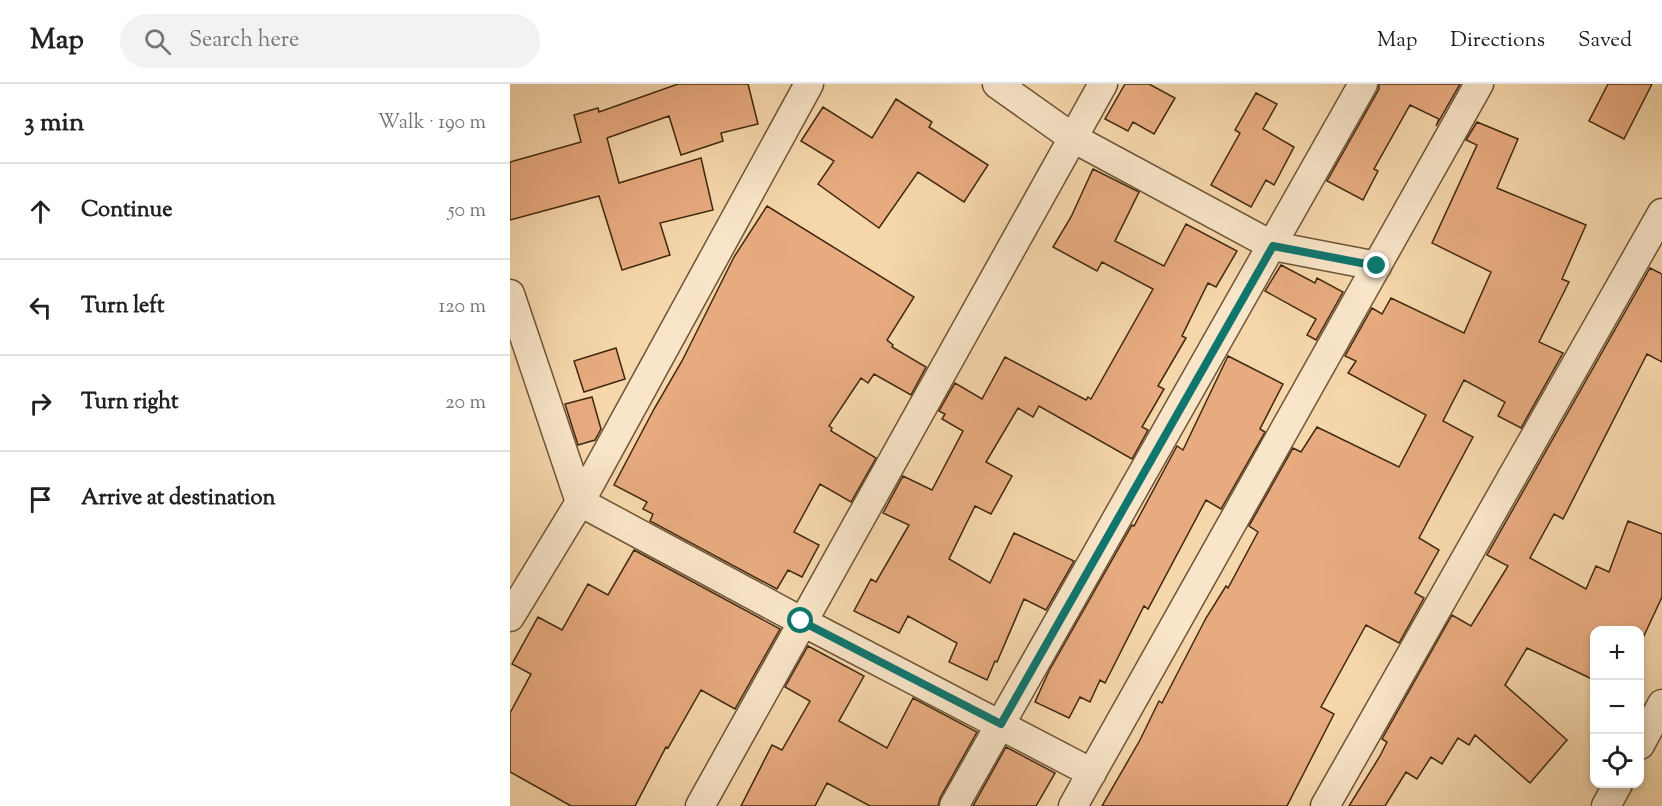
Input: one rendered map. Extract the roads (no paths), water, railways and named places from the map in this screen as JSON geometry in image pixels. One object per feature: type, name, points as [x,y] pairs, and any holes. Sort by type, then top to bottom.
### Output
[{"type":"street","points":[[510,617],[580,502],[809,84]]},
{"type":"street","points":[[997,84],[1073,138],[1273,246],[1377,266]]},
{"type":"street","points":[[700,806],[801,621],[1103,84]]},
{"type":"street","points":[[954,806],[1363,84]]},
{"type":"street","points":[[1073,806],[1479,84]]},
{"type":"street","points":[[1325,806],[1662,213]]},
{"type":"street","points":[[510,294],[580,502],[1092,773]]},
{"type":"street","points":[[1644,738],[1662,704]]},
{"type":"street","points":[[1606,806],[1615,788]]}]
